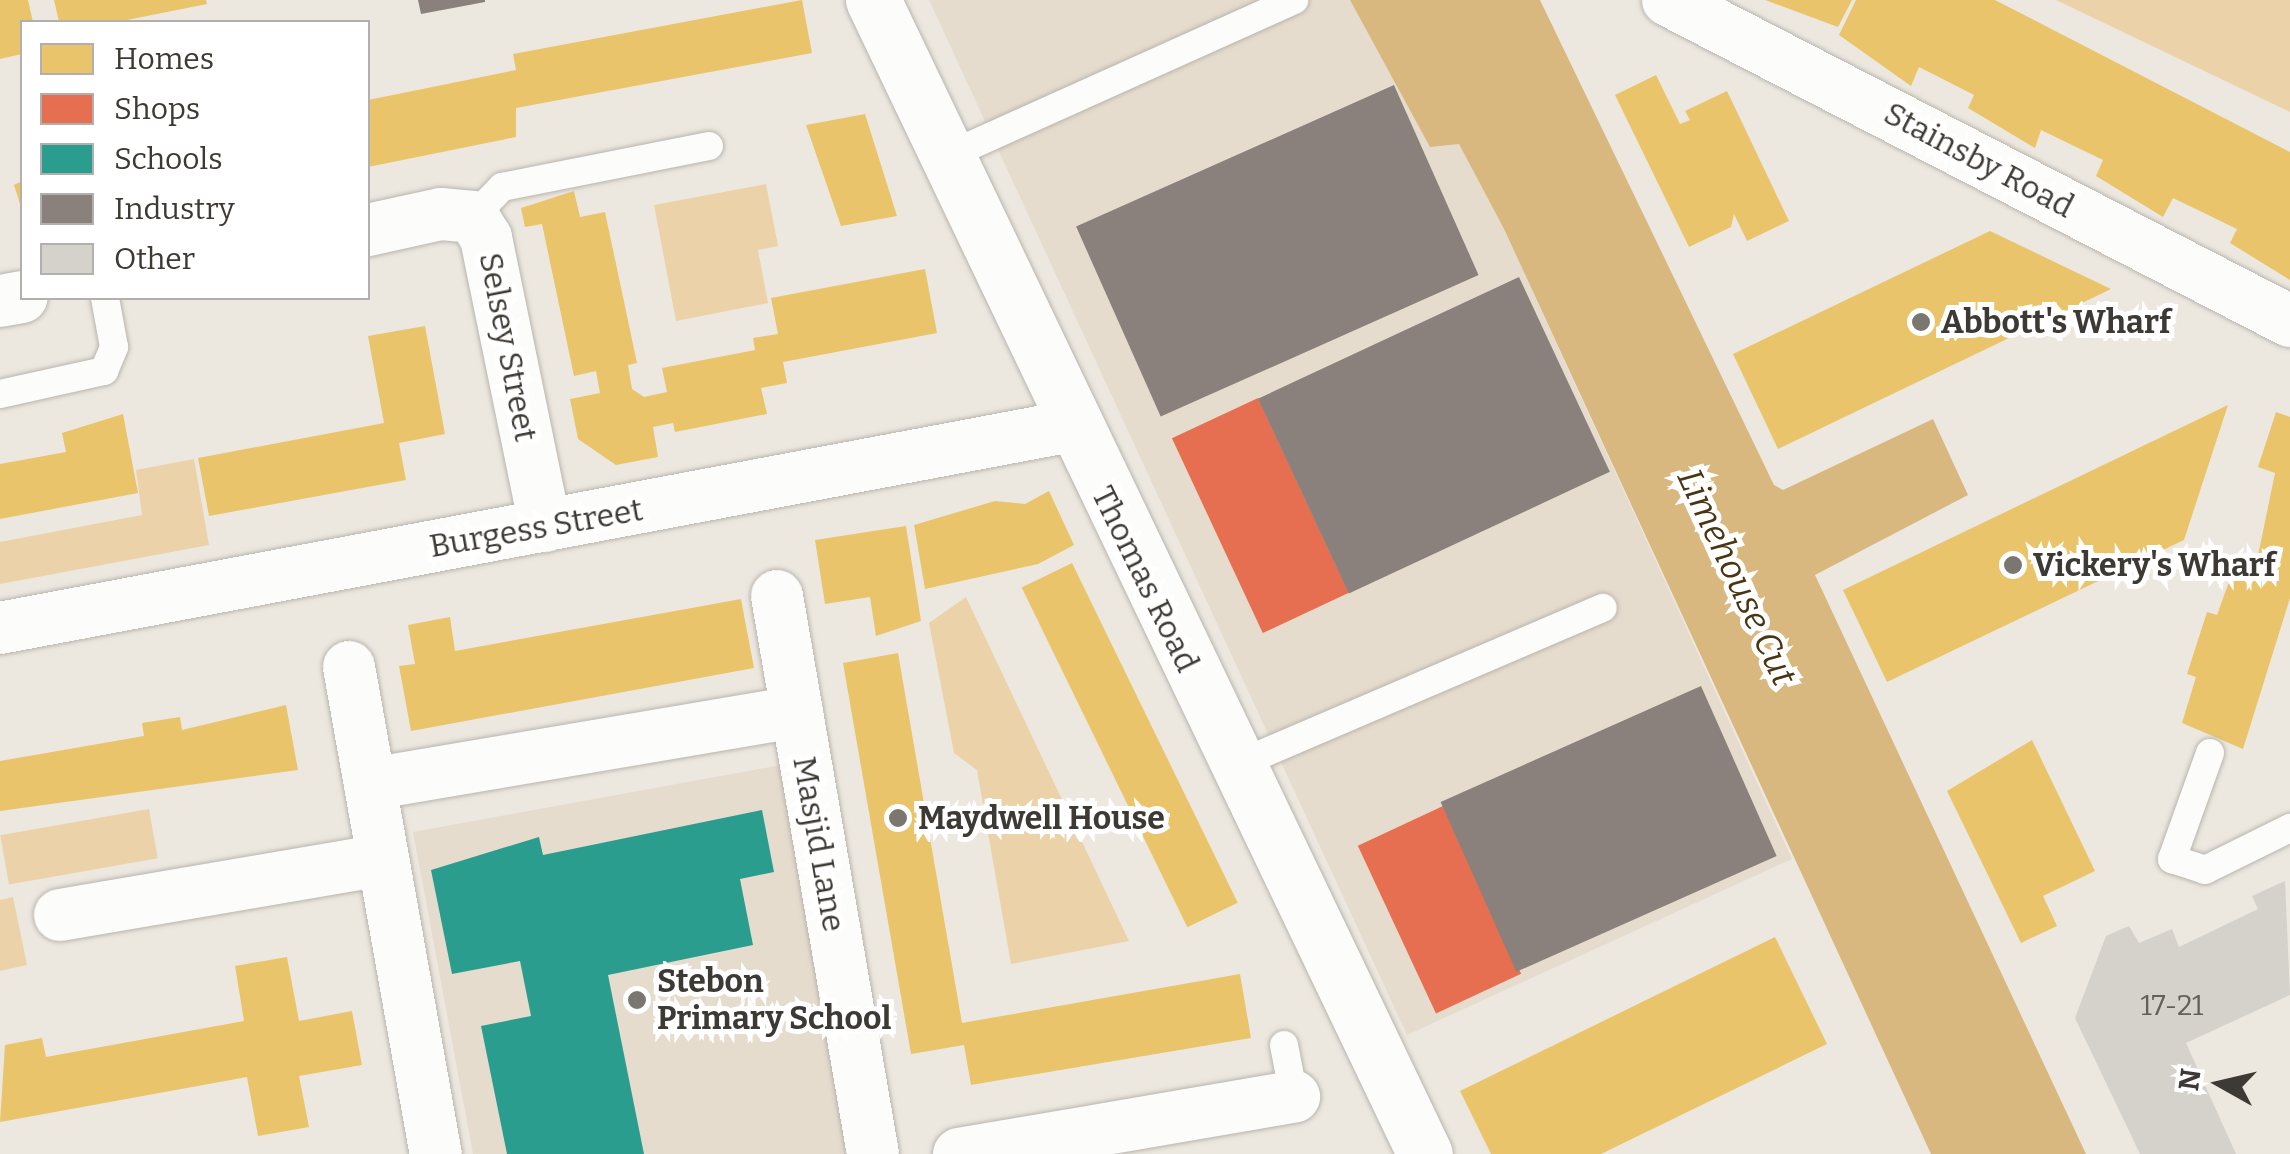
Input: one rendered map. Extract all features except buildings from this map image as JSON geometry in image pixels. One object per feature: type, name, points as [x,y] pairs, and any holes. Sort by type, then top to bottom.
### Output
[{"type":"street","name":"Thomas Road","points":[[873,0],[1071,426],[1424,1154]]},
{"type":"street","name":"Stainsby Road","points":[[1668,0],[2290,321]]},
{"type":"street","name":"Selsey Street","points":[[370,230],[473,217],[486,238],[544,526]]},
{"type":"street","name":"Burgess Street","points":[[0,628],[1071,426]]},
{"type":"street","name":"Masjid Lane","points":[[778,596],[873,1154]]},
{"type":"street","points":[[349,668],[436,1154]]},
{"type":"street","name":"Masjid Lane","points":[[370,784],[796,712]]},
{"type":"street","points":[[60,915],[382,860]]},
{"type":"street","points":[[959,1154],[1294,1098]]},
{"type":"lane","points":[[946,157],[1294,0]]},
{"type":"lane","points":[[473,217],[502,188],[709,146]]},
{"type":"lane","points":[[0,394],[104,370],[114,346],[105,300]]},
{"type":"lane","points":[[1236,765],[1603,608]]},
{"type":"lane","points":[[2210,754],[2172,859],[2205,870],[2290,828]]},
{"type":"lane","points":[[1284,1045],[1294,1098]]},
{"type":"shaded area","points":[[929,0],[1350,0],[1459,143],[1504,229],[1792,859],[1407,1035]]},
{"type":"shaded area","points":[[2056,0],[2290,0],[2290,112]]},
{"type":"shaded area","points":[[766,184],[778,246],[758,250],[768,303],[676,321],[654,205]]},
{"type":"shaded area","points":[[194,459],[209,545],[0,584],[0,542],[142,515],[136,470]]},
{"type":"shaded area","points":[[966,597],[1129,941],[1011,964],[977,770],[954,753],[929,623]]},
{"type":"shaded area","name":"Stebon Primary School","points":[[786,764],[857,1154],[473,1154],[413,832]]},
{"type":"shaded area","points":[[149,809],[158,858],[9,884],[0,835]]},
{"type":"shaded area","points":[[13,897],[27,965],[0,971],[0,900]]},
{"type":"water","name":"Limehouse Cut","points":[[1350,0],[1540,0],[1774,485],[1783,490],[1933,419],[1968,495],[1815,575],[2086,1154],[1931,1154],[1504,229],[1459,144],[1430,147]]},
{"type":"place","name":"Abbott's Wharf","points":[[1921,322]]},
{"type":"place","name":"Vickery's Wharf","points":[[2013,565]]},
{"type":"place","name":"Maydwell House","points":[[898,818]]},
{"type":"place","name":"Stebon Primary School","points":[[637,1000]]}]
